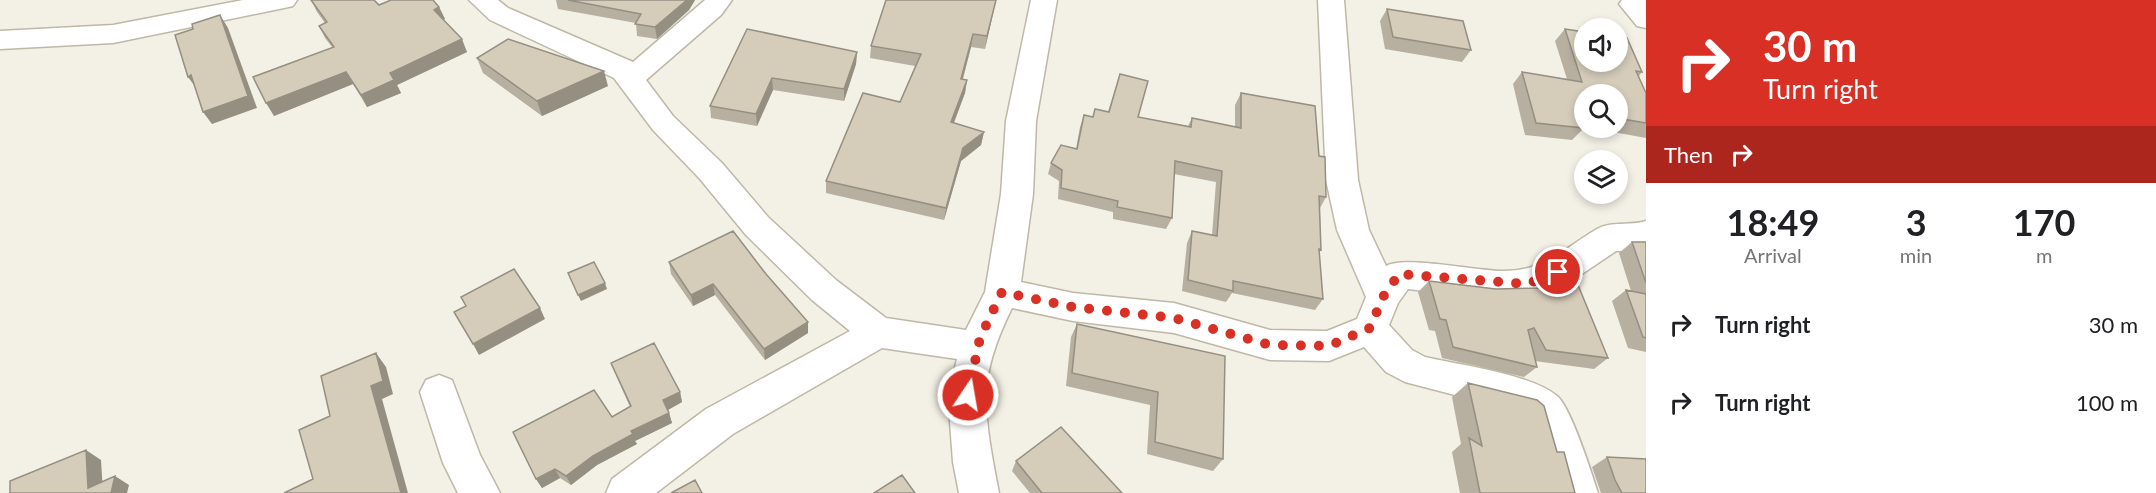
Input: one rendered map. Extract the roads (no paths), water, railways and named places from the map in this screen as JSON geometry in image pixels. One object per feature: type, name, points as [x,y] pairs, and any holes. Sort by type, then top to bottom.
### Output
[{"type":"street","points":[[0,40],[113,34],[284,0]]},
{"type":"street","points":[[482,0],[499,14],[624,71],[639,72],[712,9],[719,0]]},
{"type":"street","points":[[979,493],[973,462],[968,395],[978,347],[1002,292],[1017,194],[1021,121],[1044,0]]},
{"type":"street","points":[[1332,0],[1342,180],[1353,230],[1377,313],[1399,361],[1418,371],[1529,398],[1546,410],[1567,456],[1578,493]]},
{"type":"street","points":[[624,71],[663,123],[711,171],[757,226],[824,290],[878,332],[978,347]]},
{"type":"street","points":[[1002,292],[1073,307],[1174,318],[1270,345],[1329,346],[1377,313],[1399,274],[1527,284],[1586,258],[1609,238],[1636,238],[1646,234]]},
{"type":"street","points":[[626,493],[656,467],[732,414],[831,362],[878,332]]},
{"type":"street","points":[[439,392],[463,463],[480,493]]}]
